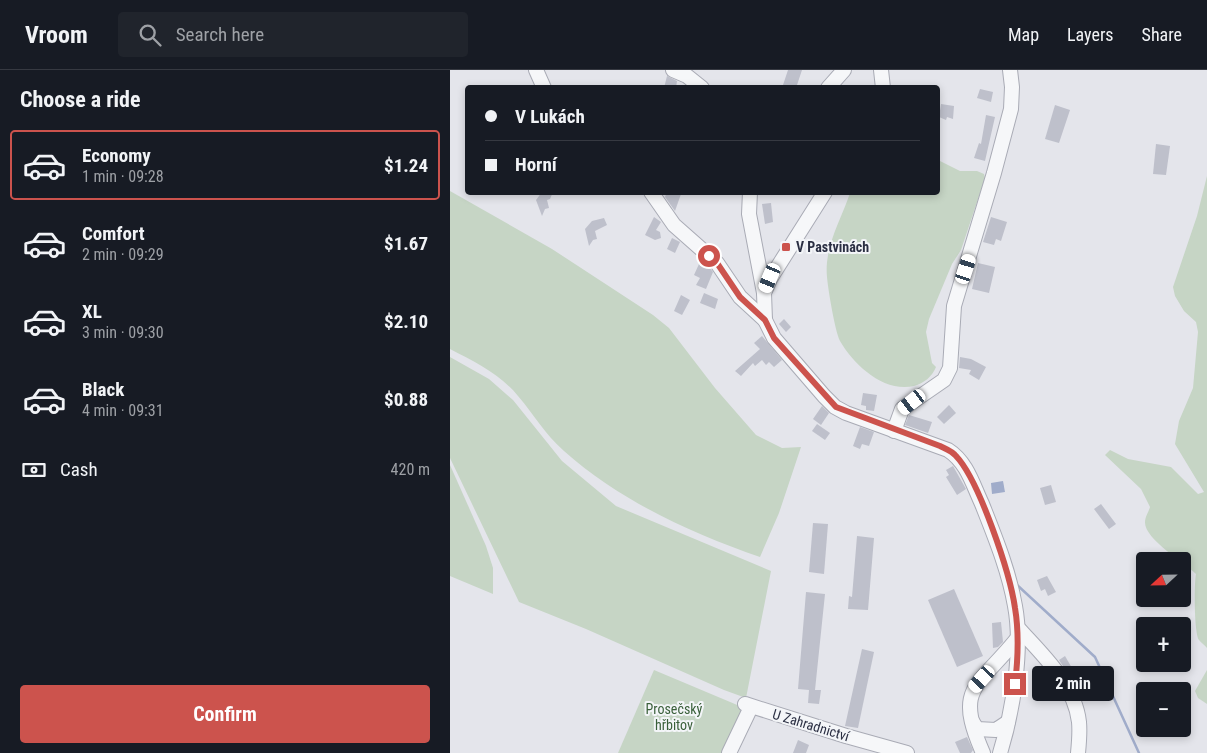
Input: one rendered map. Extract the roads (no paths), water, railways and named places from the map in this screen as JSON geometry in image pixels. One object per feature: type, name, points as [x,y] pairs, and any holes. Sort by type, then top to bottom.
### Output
[{"type":"street","points":[[536,70],[543,85]]},
{"type":"street","points":[[673,70],[687,76],[698,85]]},
{"type":"street","points":[[831,85],[844,70]]},
{"type":"street","points":[[881,70],[883,85]]},
{"type":"street","points":[[894,431],[902,410],[944,380],[950,368],[954,306],[980,225],[1011,109],[1012,87],[1010,70]]},
{"type":"street","points":[[653,195],[674,225],[717,263],[740,297],[765,320],[774,338],[836,407],[894,431],[948,450],[955,454],[968,472],[997,539],[1015,606],[1017,665],[1008,722],[1000,753]]},
{"type":"street","points":[[750,195],[749,214],[764,293],[765,320]]},
{"type":"street","points":[[764,293],[770,278],[823,195]]},
{"type":"street","points":[[983,753],[972,721],[968,700],[973,688],[1017,634]]},
{"type":"street","points":[[1017,634],[1062,679],[1072,696],[1079,721],[1078,753]]},
{"type":"street","name":"U Zahradnictví","points":[[729,753],[748,705],[907,753]]},
{"type":"street","points":[[972,721],[977,729],[996,730],[1008,722]]},
{"type":"water","points":[[1003,481],[1005,492],[992,494],[991,483]]},
{"type":"waterway","points":[[1016,584],[1095,657],[1139,753]]},
{"type":"place","name":"V Pastvinách","points":[[786,247]]},
{"type":"park label","name":"Prosečský hřbitov","points":[[674,718]]}]
